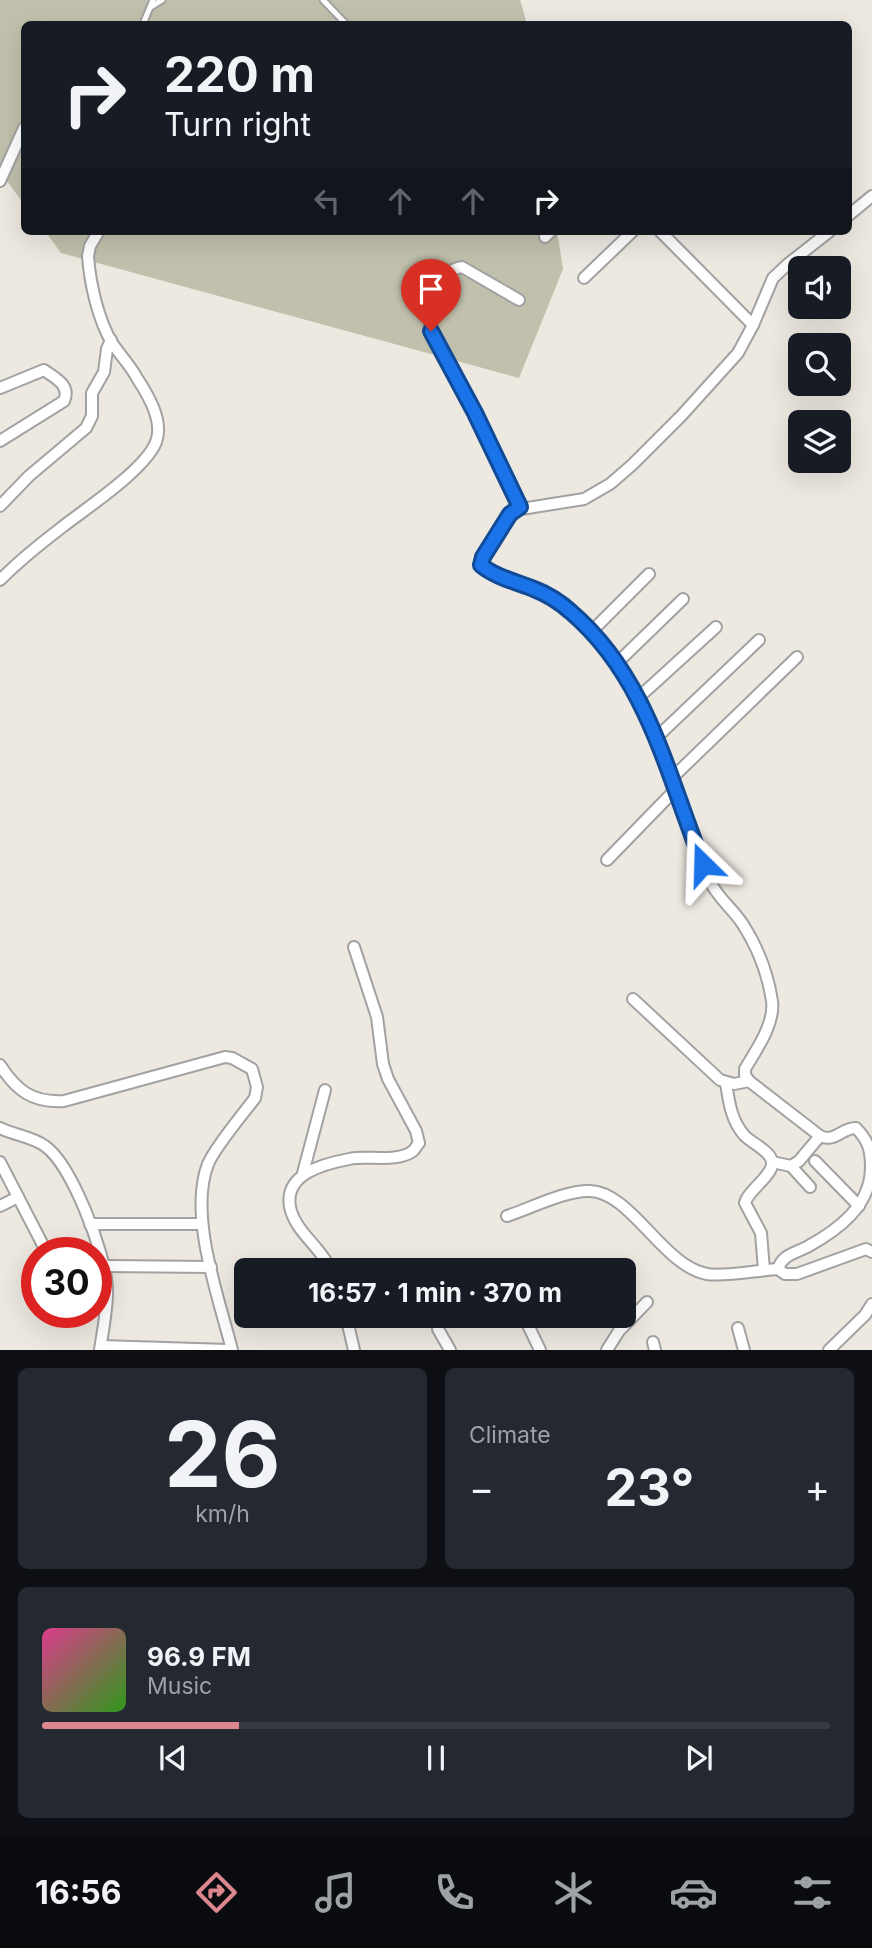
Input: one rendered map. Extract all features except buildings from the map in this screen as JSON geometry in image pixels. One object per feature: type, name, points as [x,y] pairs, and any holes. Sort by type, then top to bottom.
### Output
[{"type":"street","points":[[0,181],[21,135]]},
{"type":"street","points":[[852,213],[872,196]]},
{"type":"street","points":[[0,580],[126,477],[156,442],[158,428],[154,408],[111,340],[101,315],[89,266],[90,246],[97,235]]},
{"type":"street","points":[[584,278],[629,235]]},
{"type":"street","points":[[664,235],[753,325]]},
{"type":"street","points":[[778,1269],[781,1260],[825,1236],[843,1223],[859,1206],[867,1190],[871,1172],[868,1143],[856,1128],[850,1128],[833,1138],[820,1136],[749,1081],[745,1069],[769,1021],[772,1004],[765,971],[742,923],[711,885],[657,737],[638,698],[591,632],[569,611],[538,590],[481,565],[483,557],[510,514],[520,507],[584,499],[610,484],[682,415],[738,353],[773,278],[825,235]]},
{"type":"street","points":[[519,300],[462,267],[454,268],[446,274],[431,305],[428,318],[431,331],[475,413],[520,507]]},
{"type":"street","points":[[0,506],[29,476],[86,428],[92,416],[92,393],[104,372],[111,340]]},
{"type":"street","points":[[0,388],[44,370],[61,382],[66,388],[66,395],[64,401],[0,441]]},
{"type":"street","points":[[591,632],[649,574]]},
{"type":"street","points":[[616,664],[682,599]]},
{"type":"street","points":[[638,698],[716,628]]},
{"type":"street","points":[[657,737],[759,640]]},
{"type":"street","points":[[607,860],[673,784],[797,657]]},
{"type":"street","points":[[303,1173],[350,1158],[397,1156],[412,1152],[419,1143],[416,1131],[388,1079],[383,1064],[377,1017],[354,947]]},
{"type":"street","points":[[633,999],[726,1083],[733,1119],[745,1136],[768,1155],[772,1162],[771,1170],[744,1203],[761,1233],[764,1270]]},
{"type":"street","points":[[0,1065],[12,1084],[26,1094],[52,1102],[225,1057],[251,1069],[257,1087],[255,1098],[209,1162],[203,1182],[202,1224],[230,1349],[100,1348],[102,1328]]},
{"type":"street","points":[[726,1083],[749,1081]]},
{"type":"street","points":[[322,1258],[300,1228],[290,1208],[291,1187],[303,1173],[325,1090]]},
{"type":"street","points":[[0,1130],[43,1144],[57,1157],[95,1237]]},
{"type":"street","points":[[791,1166],[799,1161],[820,1136]]},
{"type":"street","points":[[815,1161],[859,1206]]},
{"type":"street","points":[[0,1162],[39,1237]]},
{"type":"street","points":[[772,1162],[791,1166],[810,1188]]},
{"type":"street","points":[[508,1216],[568,1195],[591,1191],[624,1207],[674,1256],[691,1268],[709,1275],[778,1269],[785,1274],[797,1274],[866,1250],[872,1252]]},
{"type":"street","points":[[0,1206],[18,1197]]},
{"type":"street","points":[[90,1224],[202,1224]]},
{"type":"street","points":[[112,1266],[212,1267]]},
{"type":"street","points":[[607,1349],[619,1331],[647,1302]]},
{"type":"street","points":[[829,1349],[865,1315],[872,1304]]},
{"type":"street","points":[[349,1328],[354,1349]]},
{"type":"street","points":[[530,1328],[540,1349]]},
{"type":"street","points":[[738,1328],[744,1349]]},
{"type":"street","points":[[438,1329],[450,1349]]},
{"type":"lane","points":[[144,21],[152,3],[162,0]]},
{"type":"lane","points":[[323,0],[343,21]]},
{"type":"shaded area","points":[[0,0],[520,0],[526,21],[21,21],[21,200],[0,172]]},
{"type":"shaded area","points":[[48,235],[558,235],[563,269],[519,378],[61,253]]},
{"type":"route","points":[[431,331],[475,413],[520,507],[510,514],[481,560],[481,565],[538,590],[569,611],[599,640],[633,687],[657,737],[680,808],[703,864]]}]
